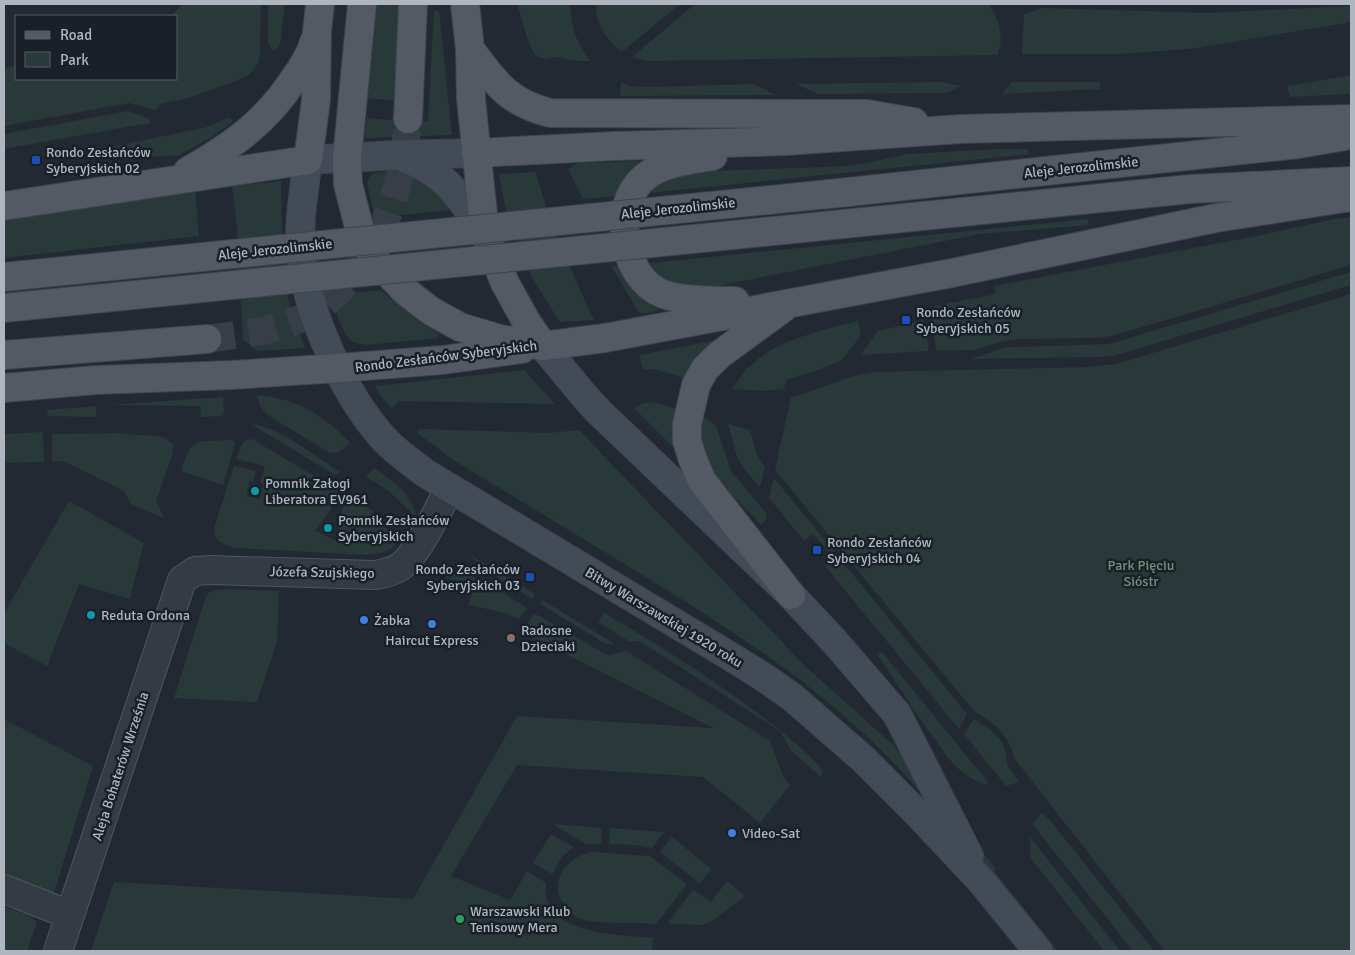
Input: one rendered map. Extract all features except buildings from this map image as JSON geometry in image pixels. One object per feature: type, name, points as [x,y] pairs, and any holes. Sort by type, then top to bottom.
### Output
[{"type":"main road","points":[[308,160],[316,100],[317,31],[320,4]]},
{"type":"main road","points":[[362,4],[347,158],[348,184],[361,236],[374,258],[405,291],[431,311],[460,327],[500,339],[544,346],[624,334],[952,272],[1208,219],[1351,197]]},
{"type":"main road","points":[[408,119],[413,4]]},
{"type":"main road","name":"Rondo Zesłańców Syberyjskich","points":[[308,160],[300,230],[301,255],[308,290],[318,324],[339,368],[443,360],[544,346],[526,321],[505,283],[485,234],[471,99],[470,49],[465,4]]},
{"type":"main road","points":[[172,180],[217,154],[258,123],[286,91],[304,64],[312,48],[317,31]]},
{"type":"main road","points":[[470,49],[496,84],[518,102],[550,113],[867,114],[960,129]]},
{"type":"main road","points":[[4,206],[308,160],[786,140],[960,129],[1351,119]]},
{"type":"main road","name":"Aleje Jerozolimskie","points":[[4,277],[839,193],[1299,144],[1351,134]]},
{"type":"main road","points":[[786,140],[674,164],[659,169],[645,177],[634,188],[628,202],[625,232],[635,269],[647,284],[661,293],[677,298],[695,300],[794,301]]},
{"type":"main road","points":[[397,155],[416,162],[447,182],[458,194],[485,234]]},
{"type":"main road","points":[[4,308],[1190,189],[1351,181]]},
{"type":"main road","points":[[792,595],[702,481],[689,447],[687,424],[696,385],[705,369],[719,355],[794,301]]},
{"type":"main road","points":[[4,355],[207,339]]},
{"type":"main road","name":"Bitwy Warszawskiej 1920 roku","points":[[544,346],[586,398],[792,595],[898,714],[982,882]]},
{"type":"main road","points":[[4,388],[96,380],[232,375],[339,368]]},
{"type":"main road","name":"Bitwy Warszawskiej 1920 roku","points":[[339,368],[360,408],[386,441],[425,473],[728,655],[778,688],[817,718],[862,758],[982,882],[1038,951]]},
{"type":"street","name":"Józefa Szujskiego","points":[[182,580],[195,571],[210,570],[375,575],[390,572],[403,565],[422,540],[449,489]]},
{"type":"street","name":"Aleja Bohaterów Września","points":[[58,951],[182,580]]},
{"type":"street","points":[[4,889],[70,915]]},
{"type":"green space","points":[[183,4],[261,4],[260,52],[259,61],[254,70],[246,77],[189,98],[160,104],[156,110],[129,103],[4,126],[4,68],[15,66],[15,80],[178,80],[178,15],[171,15]]},
{"type":"green space","points":[[268,4],[285,4],[280,44],[275,51],[268,43]]},
{"type":"green space","points":[[377,4],[401,4],[396,122],[428,121],[434,11],[439,11],[452,135],[364,138],[367,118],[392,120],[394,101],[368,98]]},
{"type":"green space","points":[[517,4],[570,4],[575,34],[590,61],[557,57],[547,60],[535,55],[529,43]]},
{"type":"green space","points":[[596,4],[680,4],[622,52],[603,31],[596,12]]},
{"type":"green space","points":[[695,4],[989,4],[996,15],[1001,43],[997,55],[646,61],[632,57]]},
{"type":"green space","points":[[1351,6],[1351,22],[1189,49],[1119,54],[1022,54],[1024,14],[1043,8],[1208,13]]},
{"type":"green space","points":[[1351,75],[1351,94],[1290,97],[1287,86]]},
{"type":"green space","points":[[621,82],[629,86],[646,87],[755,84],[776,95],[620,96]]},
{"type":"green space","points":[[942,82],[961,86],[946,93],[818,94],[796,84]]},
{"type":"green space","points":[[1012,82],[1100,82],[1100,89],[1002,94]]},
{"type":"green space","points":[[128,111],[150,119],[150,123],[4,149],[4,134]]},
{"type":"green space","points":[[227,118],[233,120],[231,123],[210,138],[179,155],[114,159],[112,147],[207,127]]},
{"type":"green space","points":[[1028,149],[1030,154],[648,193],[654,185],[684,172],[847,166],[908,154]]},
{"type":"green space","points":[[638,161],[640,163],[628,174],[616,196],[583,199],[568,169],[578,163]]},
{"type":"green space","points":[[392,170],[415,173],[443,195],[449,210],[375,218],[367,183],[372,174]]},
{"type":"green space","points":[[536,172],[554,229],[594,320],[560,322],[531,276],[505,206],[499,174]]},
{"type":"green space","points":[[281,181],[282,233],[288,300],[305,348],[257,351],[243,340],[237,227],[232,186]]},
{"type":"green space","points":[[195,188],[199,236],[4,258],[4,221]]},
{"type":"green space","points":[[1351,217],[1351,265],[1112,336],[1097,338],[1019,339],[1003,341],[974,350],[938,351],[936,349],[930,311],[935,306],[996,294],[994,286]]},
{"type":"green space","points":[[1088,219],[1089,225],[980,234],[712,287],[685,286],[669,281],[650,263]]},
{"type":"green space","points":[[611,266],[618,266],[634,291],[644,301],[657,309],[657,311],[640,314]]},
{"type":"green space","points":[[1351,272],[1351,285],[1113,356],[970,359],[1004,348],[1109,344]]},
{"type":"green space","points":[[381,290],[439,335],[438,338],[366,345],[350,339],[340,321],[331,295]]},
{"type":"green space","name":"Park Pięciu Sióstr","points":[[1351,294],[1351,951],[1165,951],[1014,758],[1004,735],[993,724],[973,710],[775,470],[791,397],[874,372],[1087,367],[1116,364]]},
{"type":"green space","points":[[924,320],[929,348],[927,351],[860,355],[878,331]]},
{"type":"green space","points":[[858,321],[861,335],[842,360],[786,380],[784,389],[765,391],[733,389],[743,373],[771,350],[787,342],[823,330]]},
{"type":"green space","points":[[721,339],[686,378],[654,369],[644,369],[641,365],[640,355]]},
{"type":"green space","points":[[524,370],[555,404],[399,401],[392,408],[382,398],[375,386]]},
{"type":"green space","points":[[257,395],[297,404],[330,424],[350,443],[339,452],[330,453],[266,414],[260,406]]},
{"type":"green space","points":[[223,397],[224,412],[222,416],[200,417],[201,406],[108,405]]},
{"type":"green space","points":[[652,402],[676,409],[675,421],[679,453],[634,408],[644,403]]},
{"type":"green space","points":[[96,406],[96,417],[48,416],[47,410]]},
{"type":"green space","points":[[699,416],[708,419],[716,426],[731,471],[767,514],[766,520],[761,525],[717,477],[710,466],[700,443]]},
{"type":"green space","points":[[251,424],[286,437],[340,472],[335,475]]},
{"type":"green space","points":[[728,424],[750,430],[757,456],[765,467],[760,487],[744,469],[737,457]]},
{"type":"green space","points":[[420,429],[549,433],[579,430],[806,667],[891,743],[996,869],[994,871],[1058,951],[1051,951],[977,858],[898,768],[841,713],[819,695],[773,660],[702,612],[452,459],[416,432]]},
{"type":"green space","points":[[43,432],[44,462],[4,463],[4,434]]},
{"type":"green space","points":[[122,433],[162,437],[173,445],[172,456],[156,501],[165,519],[131,504],[124,491],[63,461],[52,462],[52,434]]},
{"type":"green space","points":[[252,439],[343,493],[315,531],[337,541],[343,506],[349,496],[373,511],[377,523],[398,536],[395,545],[378,554],[368,555],[235,548],[220,542],[214,533],[214,528],[234,466],[256,471],[253,482],[249,481],[247,496],[260,499],[263,485],[260,483],[265,466],[236,459],[243,443]]},
{"type":"green space","points":[[202,441],[234,441],[235,444],[223,485],[181,471],[192,446]]},
{"type":"green space","points":[[375,468],[401,489],[411,501],[417,518],[389,491],[366,477]]},
{"type":"green space","points":[[774,478],[967,714],[959,729],[825,566],[834,558],[813,534],[804,541],[769,498]]},
{"type":"green space","points":[[69,501],[144,543],[130,599],[79,584],[47,666],[4,643],[4,613]]},
{"type":"green space","points":[[470,555],[535,594],[532,599],[484,569]]},
{"type":"green space","points":[[446,569],[472,576],[488,583],[527,608],[519,619],[502,612],[468,605],[474,588],[446,577]]},
{"type":"green space","points":[[220,589],[279,591],[277,642],[257,702],[174,698],[205,599],[209,592]]},
{"type":"green space","points":[[542,600],[615,644],[606,644],[540,604]]},
{"type":"green space","points":[[534,613],[605,654],[609,655],[626,651],[770,741],[783,776],[790,785],[760,823],[703,777],[517,765],[451,876],[510,900],[527,871],[546,883],[547,900],[555,913],[568,923],[602,933],[653,938],[652,951],[91,951],[114,882],[413,899],[517,716],[713,728],[534,638],[525,628]]},
{"type":"green space","points":[[604,613],[695,669],[767,720],[793,741],[818,765],[822,770],[822,778],[791,751],[780,731],[639,641],[629,641],[598,622]]},
{"type":"green space","points":[[882,652],[987,781],[988,785],[967,775],[949,759],[878,655]]},
{"type":"green space","points":[[4,719],[93,766],[53,896],[4,877]]},
{"type":"green space","points":[[974,719],[989,729],[1002,742],[1007,765],[1019,782],[1006,786],[964,734]]},
{"type":"green space","points":[[1042,812],[1154,951],[1133,951],[1033,825]]},
{"type":"green space","points":[[555,824],[602,828],[601,844],[586,844]]},
{"type":"green space","points":[[610,828],[664,832],[652,848],[609,844]]},
{"type":"green space","points":[[551,834],[574,847],[562,857],[552,874],[533,863]]},
{"type":"green space","points":[[672,837],[711,869],[700,884],[660,852]]},
{"type":"green space","points":[[1030,837],[1120,951],[1104,951],[1100,946],[1030,857]]},
{"type":"green space","points":[[592,852],[650,856],[687,884],[656,924],[605,922],[578,918],[567,909],[559,896],[559,879],[562,871],[568,864],[583,854]]},
{"type":"green space","points":[[727,881],[745,896],[712,921],[702,925],[671,924],[668,922],[693,890],[711,902]]},
{"type":"green space","points":[[4,907],[29,915],[37,922],[27,951],[4,951]]},
{"type":"tunnel","points":[[207,339],[257,332],[293,322],[310,314],[340,290],[358,270],[372,247],[394,198],[401,172],[408,119]]},
{"type":"place","name":"Rondo Zesłańców Syberyjskich 02","points":[[36,160]]},
{"type":"place","name":"Rondo Zesłańców Syberyjskich 05","points":[[906,320]]},
{"type":"place","name":"Pomnik Załogi Liberatora EV961","points":[[255,491]]},
{"type":"place","name":"Pomnik Zesłańców Syberyjskich","points":[[328,528]]},
{"type":"place","name":"Rondo Zesłańców Syberyjskich 04","points":[[817,550]]},
{"type":"place","name":"Rondo Zesłańców Syberyjskich 03","points":[[530,577]]},
{"type":"place","name":"Reduta Ordona","points":[[91,615]]},
{"type":"place","name":"Żabka","points":[[364,620]]},
{"type":"place","name":"Haircut Express","points":[[432,624]]},
{"type":"place","name":"Radosne Dzieciaki","points":[[511,638]]},
{"type":"place","name":"Video-Sat","points":[[732,833]]},
{"type":"place","name":"Warszawski Klub Tenisowy Mera","points":[[460,919]]}]
